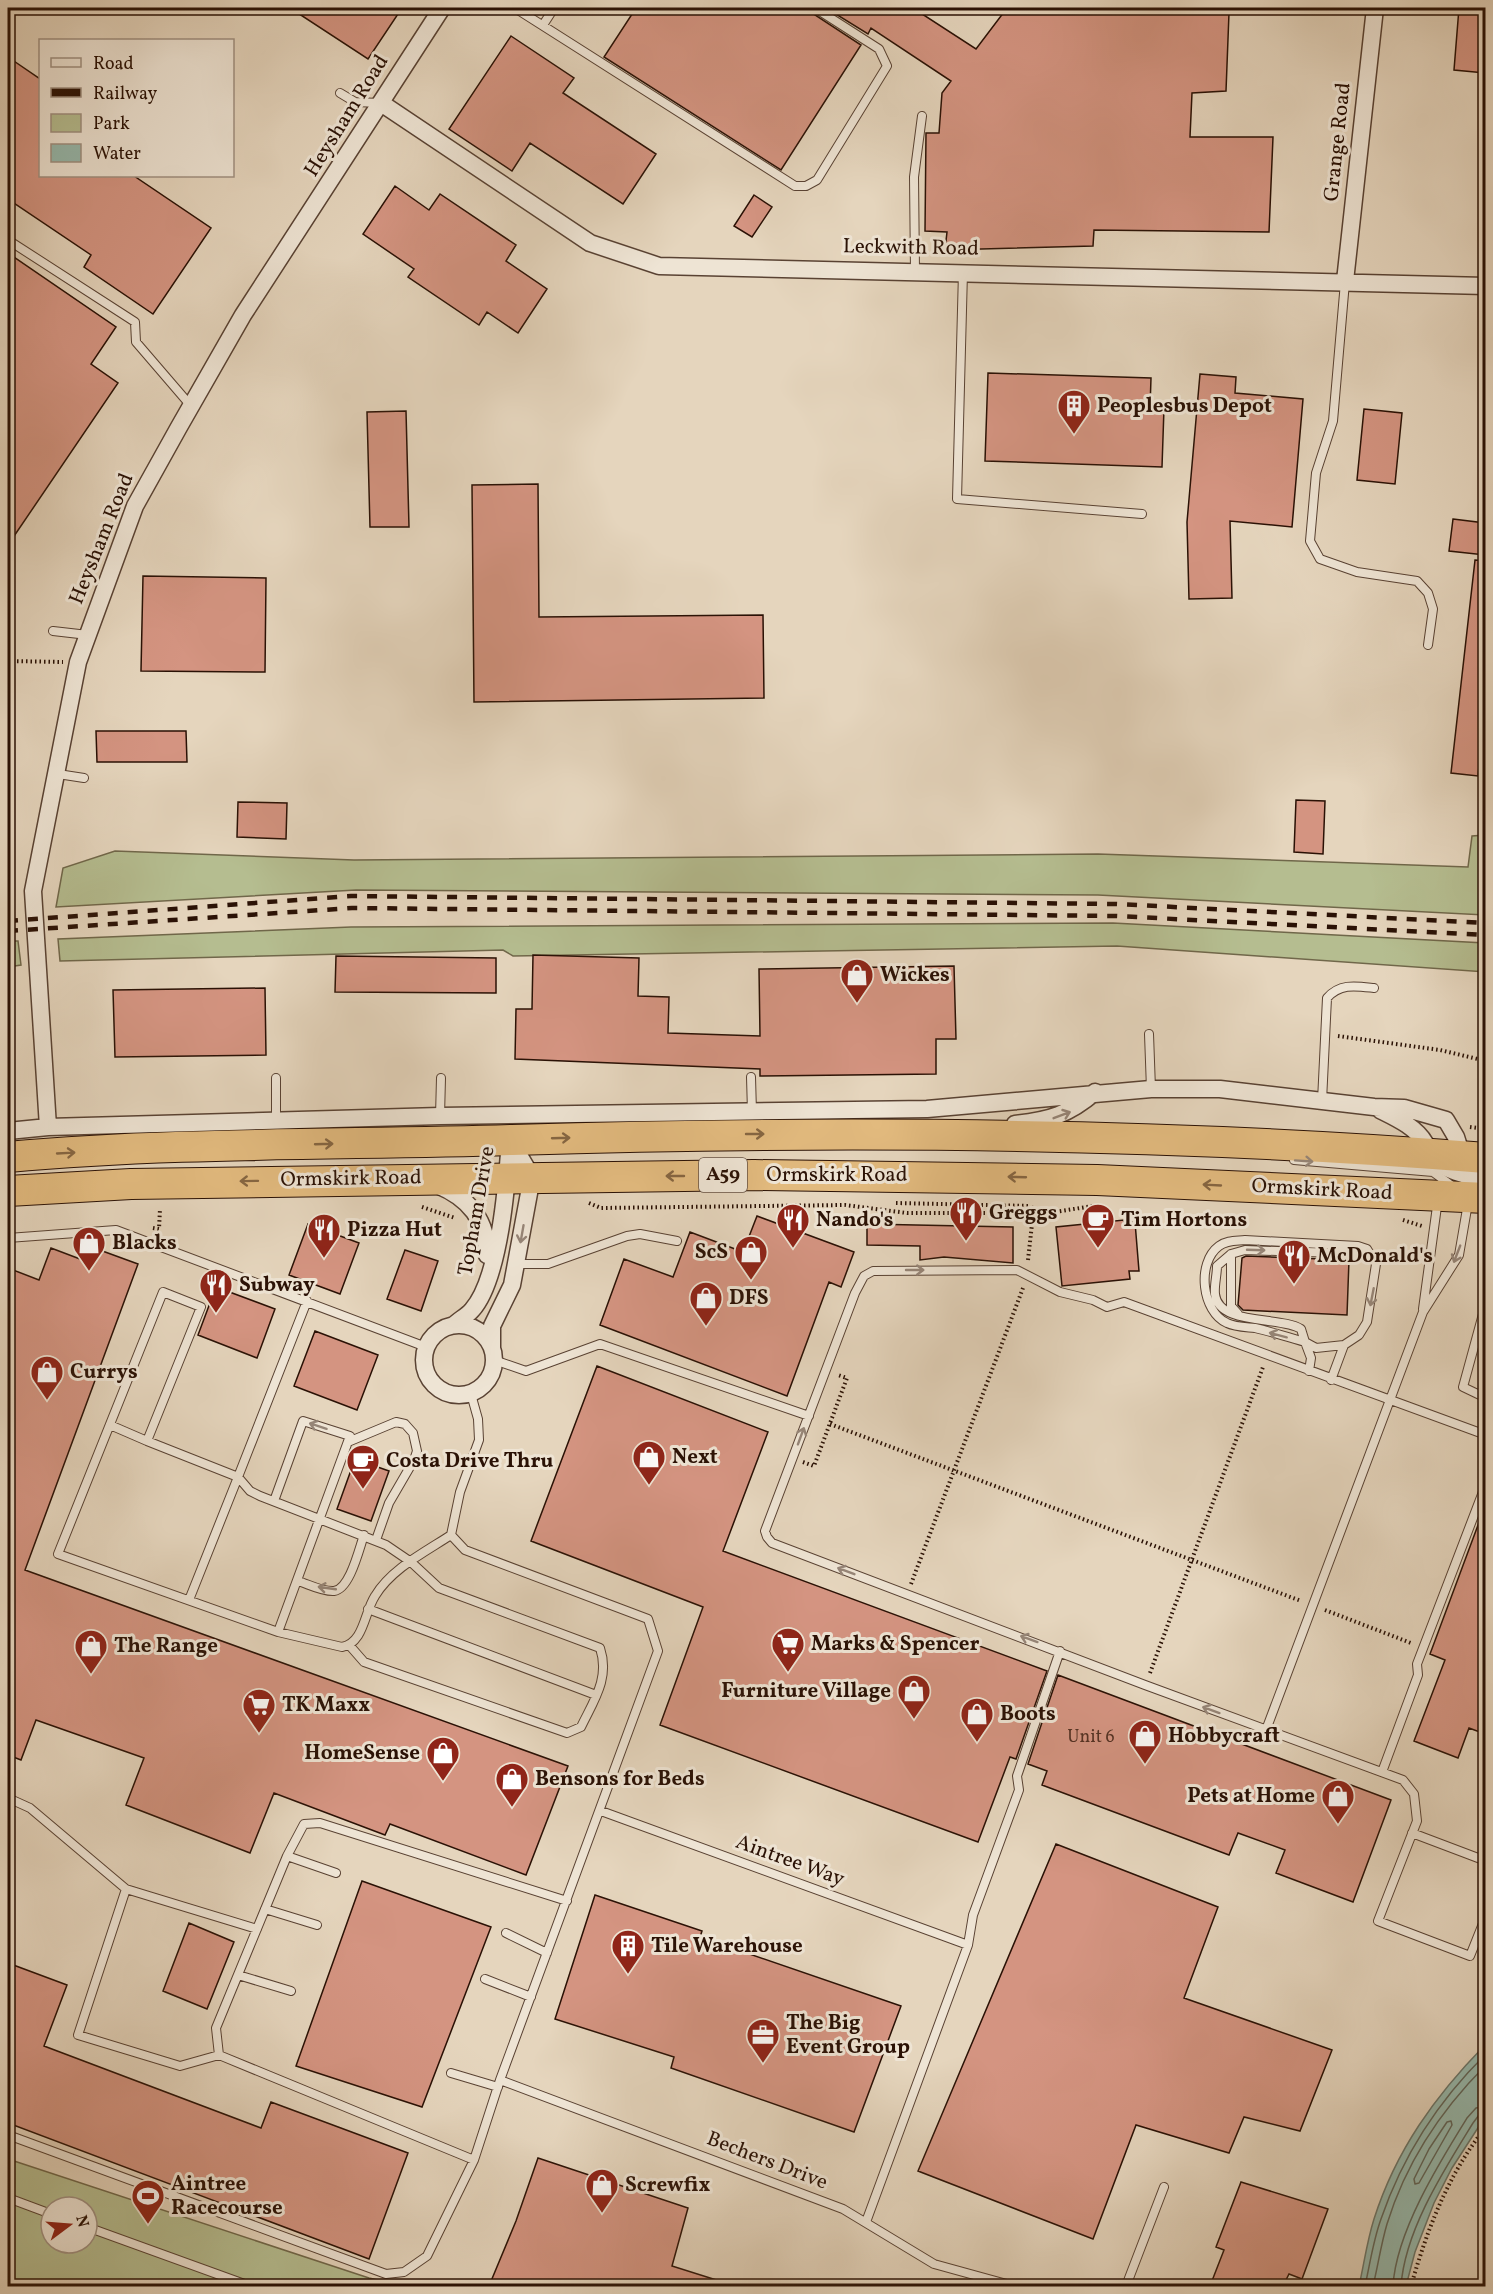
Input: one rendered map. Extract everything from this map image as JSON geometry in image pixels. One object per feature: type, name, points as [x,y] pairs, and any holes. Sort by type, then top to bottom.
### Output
[{"type":"highway","name":"Ormskirk Road","points":[[8,1157],[158,1147],[752,1134],[1092,1138],[1257,1150],[1475,1178]]},
{"type":"highway","name":"Ormskirk Road","points":[[8,1191],[132,1184],[520,1177],[1434,1174],[1475,1178]]},
{"type":"street","name":"Heysham Road","points":[[48,1127],[33,891],[58,774],[78,662],[135,506],[243,315],[442,8]]},
{"type":"street","name":"Grange Road","points":[[1345,281],[1375,8]]},
{"type":"street","name":"Leckwith Road","points":[[381,104],[590,243],[658,266],[1485,286]]},
{"type":"street","points":[[8,1131],[48,1127],[440,1116],[927,1109],[1095,1092],[1220,1089],[1374,1107],[1404,1108],[1446,1120],[1475,1178]]},
{"type":"street","points":[[879,1135],[1053,1118],[1074,1110],[1095,1092]]},
{"type":"street","points":[[1374,1107],[1396,1118],[1425,1143],[1434,1174]]},
{"type":"street","name":"Topham Drive","points":[[493,1353],[492,1326],[505,1303],[517,1264],[520,1177],[510,1140]]},
{"type":"street","name":"Topham Drive","points":[[454,1325],[472,1310],[486,1286],[504,1203],[520,1177],[510,1140]]},
{"type":"street","name":"Topham Drive","points":[[422,1178],[460,1196],[471,1206],[481,1221],[485,1230],[487,1248],[486,1286]]},
{"type":"street","points":[[454,1325],[477,1329],[493,1353],[488,1381],[471,1394],[448,1394],[438,1389],[425,1370],[426,1347],[437,1332],[454,1325]]},
{"type":"lane","points":[[515,8],[795,186],[806,186],[817,180],[887,66],[879,49],[815,8]]},
{"type":"lane","points":[[543,25],[554,8]]},
{"type":"lane","points":[[340,93],[355,102],[381,104]]},
{"type":"lane","points":[[915,271],[914,177],[922,116]]},
{"type":"lane","points":[[8,240],[135,322],[136,342],[191,406]]},
{"type":"lane","points":[[963,272],[957,499],[1142,514]]},
{"type":"lane","points":[[1345,281],[1333,421],[1316,473],[1310,541],[1320,559],[1357,572],[1417,581],[1428,593],[1433,609],[1428,645]]},
{"type":"lane","points":[[53,630],[88,635]]},
{"type":"lane","points":[[58,774],[84,778]]},
{"type":"lane","points":[[1322,1101],[1327,998],[1332,992],[1347,986],[1374,988]]},
{"type":"lane","points":[[1149,1034],[1151,1089]]},
{"type":"lane","points":[[751,1077],[752,1112]]},
{"type":"lane","points":[[276,1078],[276,1121]]},
{"type":"lane","points":[[440,1116],[441,1078]]},
{"type":"lane","points":[[1282,1160],[1434,1174],[1435,1231],[1423,1312]]},
{"type":"lane","points":[[1266,1730],[1423,1312],[1459,1255],[1475,1178]]},
{"type":"lane","points":[[8,1238],[116,1230],[426,1347]]},
{"type":"lane","points":[[517,1264],[548,1264],[627,1236],[640,1234],[676,1241]]},
{"type":"lane","points":[[1228,1241],[1358,1246],[1367,1250],[1376,1264],[1376,1279],[1367,1322],[1359,1335],[1344,1345],[1316,1348],[1305,1342],[1228,1323],[1216,1315],[1205,1294],[1205,1280],[1210,1256],[1217,1247],[1228,1241]]},
{"type":"lane","points":[[1309,1371],[1311,1358],[1301,1329],[1292,1323],[1240,1317],[1224,1310],[1215,1297],[1217,1266],[1231,1254],[1245,1250],[1336,1253],[1358,1246]]},
{"type":"lane","points":[[1231,1254],[1231,1306],[1240,1317]]},
{"type":"lane","points":[[1485,1435],[1390,1398],[1331,1380],[1124,1302],[1107,1307],[1093,1300],[1060,1292],[1017,1270],[869,1273],[860,1281],[855,1293],[765,1531],[766,1537],[772,1543],[1402,1780],[1414,1794],[1418,1812],[1378,1921],[1470,1956],[1485,1916]]},
{"type":"lane","points":[[147,1441],[201,1307],[163,1292],[58,1554],[278,1632],[331,1646],[350,1646],[357,1639],[379,1588],[411,1562],[451,1535],[460,1492],[479,1440],[478,1419],[471,1394]]},
{"type":"lane","points":[[189,1600],[307,1301]]},
{"type":"lane","points":[[1485,1303],[1463,1387],[1485,1398]]},
{"type":"lane","points":[[493,1353],[526,1371],[600,1344],[809,1416]]},
{"type":"lane","points":[[1331,1380],[1344,1345]]},
{"type":"lane","points":[[274,1501],[303,1421],[350,1436],[278,1632]]},
{"type":"lane","points":[[348,1442],[396,1422],[405,1424],[413,1433],[417,1451],[414,1460],[389,1503],[376,1540]]},
{"type":"lane","points":[[110,1425],[238,1477],[250,1491],[376,1540],[411,1562],[439,1588],[600,1648],[606,1664],[603,1680],[581,1727],[567,1733],[364,1662],[350,1646]]},
{"type":"lane","points":[[1382,1772],[1418,1675],[1417,1664],[1423,1647],[1485,1484]]},
{"type":"lane","points":[[297,1581],[332,1591],[340,1589],[348,1579],[364,1535]]},
{"type":"lane","points":[[8,2135],[386,2274],[404,2272],[427,2256],[474,2160],[499,2083],[658,1651],[648,1619],[465,1550],[451,1535]]},
{"type":"lane","points":[[368,1609],[596,1695]]},
{"type":"lane","points":[[866,2222],[968,1945],[973,1915],[1019,1791],[1017,1776],[1060,1651]]},
{"type":"lane","points":[[8,1798],[30,1808],[126,1889],[257,1929]]},
{"type":"lane","name":"Aintree Way","points":[[601,1811],[968,1945]]},
{"type":"lane","points":[[219,2055],[216,2028],[287,1856],[304,1824],[320,1823],[567,1901]]},
{"type":"lane","points":[[1412,1833],[1485,1861]]},
{"type":"lane","points":[[287,1856],[336,1873]]},
{"type":"lane","points":[[126,1889],[78,2035],[180,2066],[219,2055],[474,2160]]},
{"type":"lane","points":[[265,1909],[317,1925]]},
{"type":"lane","points":[[506,1933],[547,1953]]},
{"type":"lane","points":[[238,1975],[291,1991]]},
{"type":"lane","points":[[485,1979],[531,1996]]},
{"type":"lane","name":"Bechers Drive","points":[[451,2073],[499,2083],[843,2209],[934,2264],[1014,2286]]},
{"type":"lane","points":[[1125,2286],[1164,2187]]},
{"type":"lane","points":[[8,2198],[39,2210]]},
{"type":"lane","points":[[99,2231],[250,2286]]},
{"type":"path","points":[[8,661],[78,662]]},
{"type":"path","points":[[1325,1035],[1384,1041],[1485,1061]]},
{"type":"path","points":[[589,1203],[601,1208],[845,1205],[907,1213],[1033,1213],[1103,1207]]},
{"type":"path","points":[[907,1594],[1026,1274],[1034,1206]]},
{"type":"path","points":[[144,1240],[151,1227],[159,1229],[160,1209]]},
{"type":"path","points":[[1402,1220],[1435,1231]]},
{"type":"path","points":[[1145,1685],[1267,1355]]},
{"type":"path","points":[[830,1424],[1423,1647]]},
{"type":"path","points":[[1411,2286],[1424,2240],[1438,2207],[1485,2127]]},
{"type":"green space","points":[[1485,835],[1485,915],[1098,895],[356,890],[56,907],[63,868],[115,851],[354,860],[1098,854],[1468,867],[1472,836]]},
{"type":"green space","points":[[1113,923],[1485,943],[1486,972],[1117,946],[513,956],[503,950],[60,961],[58,939],[351,927]]},
{"type":"green space","points":[[8,941],[18,941],[21,965],[8,967]]},
{"type":"green space","name":"Aintree Racecourse","points":[[8,2159],[369,2278],[405,2286],[8,2286]]},
{"type":"water","points":[[1485,2045],[1485,2117],[1452,2168],[1434,2203],[1415,2252],[1406,2286],[1359,2286],[1374,2219],[1383,2194],[1406,2147],[1434,2104]]},
{"type":"building","points":[[290,8],[402,8],[368,59]]},
{"type":"building","points":[[636,8],[809,8],[812,13],[861,45],[781,170],[604,57]]},
{"type":"building","points":[[826,8],[913,8],[976,49],[1007,8],[1229,13],[1226,91],[1192,93],[1190,137],[1273,137],[1269,232],[1094,230],[1093,246],[945,250],[947,232],[925,231],[926,133],[939,133],[942,93],[951,81],[871,28],[868,34]]},
{"type":"building","points":[[1459,8],[1485,8],[1485,73],[1454,70]]},
{"type":"building","points":[[511,36],[574,78],[563,93],[656,154],[623,204],[530,143],[512,171],[449,129]]},
{"type":"building","points":[[8,57],[39,78],[39,177],[135,177],[211,228],[153,314],[84,267],[91,255],[8,199]]},
{"type":"building","points":[[395,186],[429,210],[440,194],[516,245],[506,261],[547,289],[518,333],[487,312],[479,325],[408,277],[414,269],[363,234]]},
{"type":"building","points":[[754,195],[772,207],[752,237],[734,226]]},
{"type":"building","points":[[8,253],[116,327],[91,364],[118,383],[8,545]]},
{"type":"building","name":"Peoplesbus Depot","points":[[988,373],[1151,378],[1150,408],[1164,408],[1162,467],[985,461]]},
{"type":"building","points":[[1200,374],[1236,377],[1235,393],[1303,399],[1292,527],[1230,521],[1232,598],[1189,599],[1187,522]]},
{"type":"building","points":[[1364,409],[1402,413],[1395,484],[1357,480]]},
{"type":"building","points":[[406,411],[409,527],[370,527],[367,412]]},
{"type":"building","points":[[538,484],[539,617],[763,615],[764,698],[474,702],[472,485]]},
{"type":"building","points":[[1453,519],[1485,523],[1485,555],[1449,551]]},
{"type":"building","points":[[1475,560],[1485,561],[1485,705],[1478,776],[1451,773]]},
{"type":"building","points":[[143,576],[266,578],[265,672],[141,671]]},
{"type":"building","points":[[96,731],[186,731],[187,762],[97,762]]},
{"type":"building","points":[[1296,800],[1325,801],[1323,854],[1294,852]]},
{"type":"building","points":[[238,802],[287,803],[286,839],[237,837]]},
{"type":"building","points":[[533,955],[639,958],[638,996],[669,997],[668,1033],[760,1036],[759,969],[954,966],[956,1039],[936,1039],[936,1074],[760,1076],[760,1069],[515,1059],[516,1009],[532,1009]]},
{"type":"building","points":[[336,956],[496,958],[496,993],[335,992]]},
{"type":"building","points":[[265,988],[266,1055],[115,1057],[113,990]]},
{"type":"building","points":[[757,1216],[854,1252],[841,1287],[829,1282],[787,1396],[600,1325],[624,1259],[673,1277],[690,1232],[743,1252]]},
{"type":"building","name":"Tim Hortons","points":[[1124,1220],[1124,1223],[1135,1222],[1139,1271],[1129,1271],[1130,1279],[1062,1286],[1056,1227]]},
{"type":"building","name":"Pizza Hut","points":[[308,1224],[359,1243],[340,1294],[289,1275]]},
{"type":"building","name":"Greggs","points":[[867,1224],[1013,1227],[1013,1263],[944,1257],[920,1260],[920,1246],[867,1245]]},
{"type":"building","points":[[86,1245],[138,1264],[25,1570],[568,1766],[526,1875],[390,1824],[385,1835],[274,1793],[250,1853],[126,1805],[144,1758],[36,1720],[21,1760],[8,1755],[8,1268],[39,1280],[51,1248],[80,1259]]},
{"type":"building","points":[[405,1250],[438,1261],[421,1311],[387,1299]]},
{"type":"building","name":"McDonald's","points":[[1246,1256],[1349,1260],[1347,1315],[1243,1310],[1238,1305],[1242,1258]]},
{"type":"building","points":[[216,1287],[275,1309],[257,1358],[198,1335]]},
{"type":"building","points":[[315,1331],[378,1355],[357,1410],[294,1386]]},
{"type":"building","points":[[597,1366],[768,1432],[723,1551],[1047,1671],[1016,1759],[1010,1757],[978,1842],[660,1725],[703,1607],[531,1541]]},
{"type":"building","name":"Costa Drive Thru","points":[[355,1459],[389,1471],[371,1521],[337,1509]]},
{"type":"building","points":[[1484,1509],[1485,1734],[1469,1728],[1458,1758],[1414,1741],[1445,1660],[1430,1654]]},
{"type":"building","points":[[1058,1675],[1391,1800],[1353,1902],[1276,1873],[1285,1850],[1238,1833],[1229,1855],[1042,1785],[1047,1771],[1028,1764]]},
{"type":"building","points":[[1056,1844],[1218,1907],[1184,1998],[1332,2050],[1300,2131],[1244,2117],[1229,2153],[1136,2125],[1093,2239],[918,2171]]},
{"type":"building","points":[[362,1881],[491,1927],[422,2107],[296,2066]]},
{"type":"building","points":[[595,1895],[702,1931],[700,1937],[901,2006],[854,2132],[671,2068],[674,2057],[555,2019]]},
{"type":"building","points":[[189,1923],[234,1942],[207,2009],[163,1991]]},
{"type":"building","points":[[8,1963],[67,1985],[44,2046],[261,2128],[271,2102],[408,2153],[369,2259],[8,2123]]},
{"type":"building","name":"Screwfix","points":[[538,2158],[688,2208],[672,2266],[726,2283],[725,2286],[489,2286],[516,2221]]},
{"type":"building","points":[[1241,2182],[1328,2209],[1302,2279],[1289,2274],[1283,2286],[1210,2286],[1224,2250],[1216,2247]]},
{"type":"railway","points":[[8,921],[351,896],[1116,904],[1486,923]]},
{"type":"railway","points":[[8,931],[352,908],[1116,916],[1486,935]]},
{"type":"place","name":"Peoplesbus Depot","points":[[1074,435]]},
{"type":"place","name":"Wickes","points":[[857,1004]]},
{"type":"place","name":"Greggs","points":[[966,1242]]},
{"type":"place","name":"Nando's","points":[[793,1249]]},
{"type":"place","name":"Tim Hortons","points":[[1098,1249]]},
{"type":"place","name":"Pizza Hut","points":[[324,1259]]},
{"type":"place","name":"Blacks","points":[[89,1272]]},
{"type":"place","name":"ScS","points":[[751,1281]]},
{"type":"place","name":"McDonald's","points":[[1294,1285]]},
{"type":"place","name":"Subway","points":[[216,1314]]},
{"type":"place","name":"DFS","points":[[706,1327]]},
{"type":"place","name":"Currys","points":[[47,1401]]},
{"type":"place","name":"Next","points":[[649,1486]]},
{"type":"place","name":"Costa Drive Thru","points":[[363,1490]]},
{"type":"place","name":"Marks & Spencer","points":[[788,1673]]},
{"type":"place","name":"The Range","points":[[91,1675]]},
{"type":"place","name":"Furniture Village","points":[[914,1720]]},
{"type":"place","name":"TK Maxx","points":[[259,1734]]},
{"type":"place","name":"Boots","points":[[977,1743]]},
{"type":"place","name":"Hobbycraft","points":[[1145,1765]]},
{"type":"place","name":"HomeSense","points":[[443,1782]]},
{"type":"place","name":"Bensons for Beds","points":[[512,1808]]},
{"type":"place","name":"Pets at Home","points":[[1338,1825]]},
{"type":"place","name":"Tile Warehouse","points":[[628,1975]]},
{"type":"place","name":"The Big Event Group","points":[[763,2064]]},
{"type":"place","name":"Screwfix","points":[[602,2214]]},
{"type":"place","name":"Aintree Racecourse","points":[[148,2225]]}]
